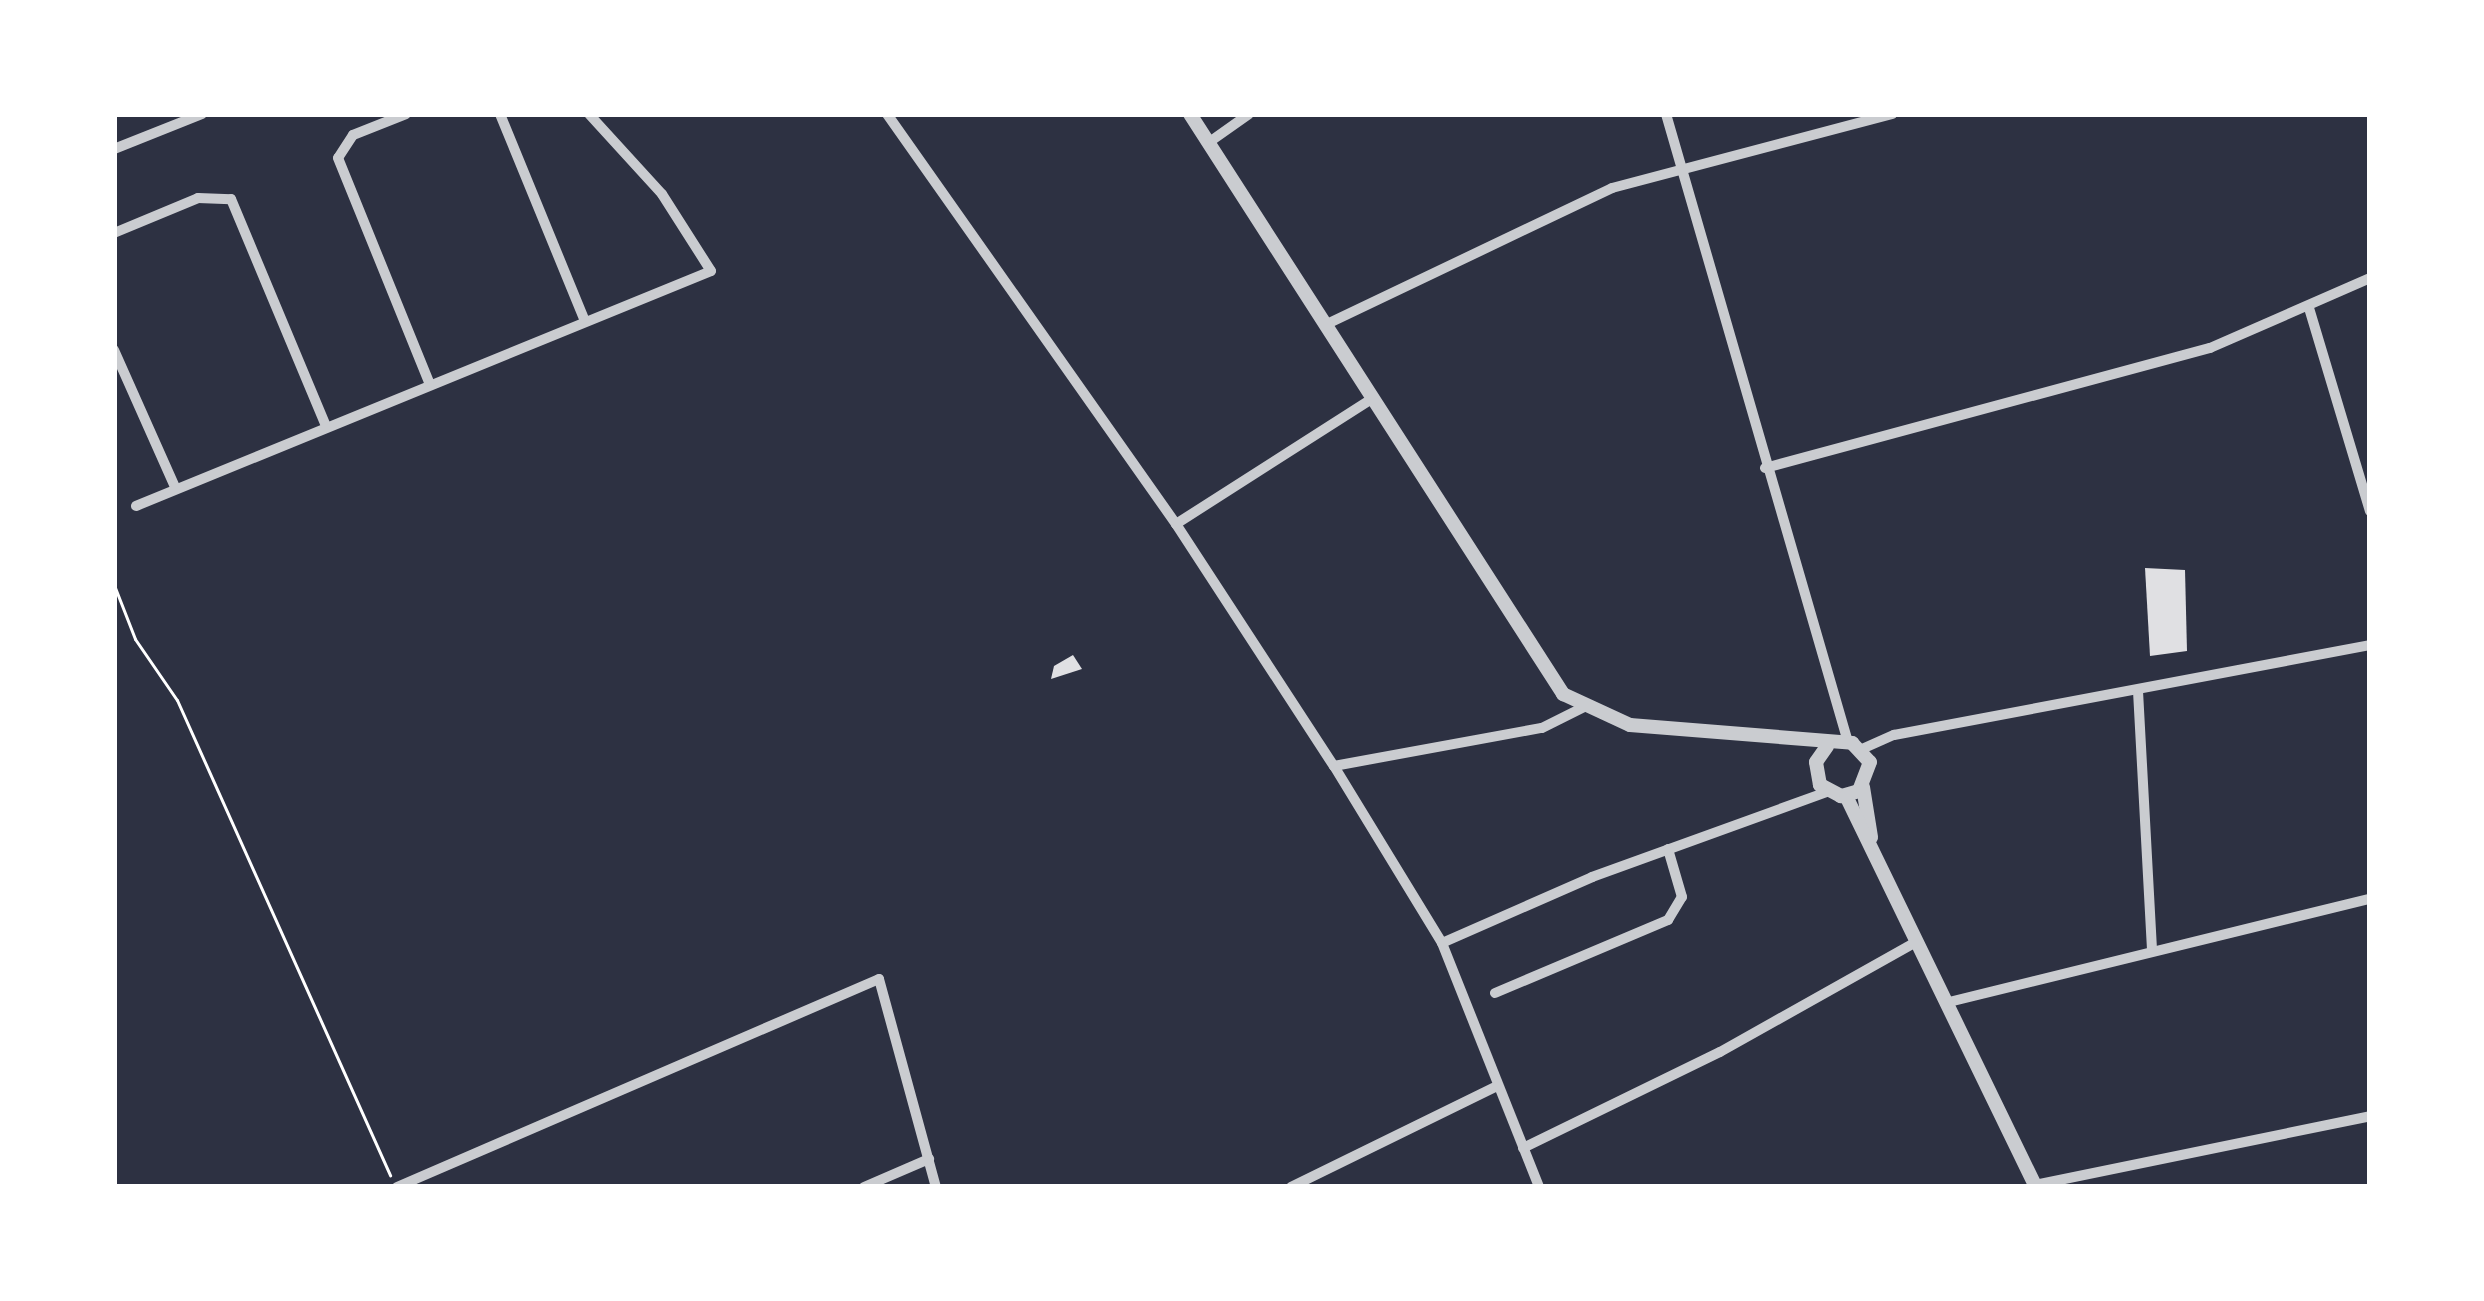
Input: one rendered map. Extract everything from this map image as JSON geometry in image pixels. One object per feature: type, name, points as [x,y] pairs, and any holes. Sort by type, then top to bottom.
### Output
[{"type":"street","points":[[114,149],[202,114]]},
{"type":"street","points":[[406,114],[338,149],[430,386]]},
{"type":"street","points":[[500,114],[584,320]]},
{"type":"street","points":[[136,506],[711,271],[662,194],[589,114]]},
{"type":"street","points":[[887,114],[1177,524],[1442,943],[1539,1187]]},
{"type":"street","points":[[1190,114],[1546,674],[1584,707],[1630,725],[1855,745],[2370,645]]},
{"type":"street","points":[[1208,142],[1249,114]]},
{"type":"street","points":[[1666,114],[1765,468],[1855,745],[1870,767],[1863,787],[1873,848]]},
{"type":"street","points":[[1327,325],[1612,188],[1892,114]]},
{"type":"street","points":[[114,232],[198,198],[231,199],[326,426]]},
{"type":"street","points":[[1765,468],[2190,354],[2309,308],[2370,278]]},
{"type":"street","points":[[2309,308],[2370,511]]},
{"type":"street","points":[[114,350],[175,487]]},
{"type":"street","points":[[1177,524],[1372,398]]},
{"type":"street","points":[[2138,692],[2152,950]]},
{"type":"street","points":[[1334,766],[1542,728],[1584,707]]},
{"type":"street","points":[[1783,741],[1816,762],[1827,792]]},
{"type":"street","points":[[1816,762],[1826,746]]},
{"type":"street","points":[[1442,943],[1668,849],[1827,792],[1846,796],[1863,787]]},
{"type":"street","points":[[1846,796],[2035,1186],[2370,1116]]},
{"type":"street","points":[[1496,994],[1668,920],[1682,897],[1668,849]]},
{"type":"street","points":[[1945,1003],[2370,898]]},
{"type":"street","points":[[1523,1148],[1720,1052],[1916,942]]},
{"type":"street","points":[[396,1186],[879,979],[936,1187]]},
{"type":"street","points":[[1291,1187],[1497,1086]]},
{"type":"street","points":[[865,1187],[929,1160]]},
{"type":"path","points":[[114,585],[135,638],[178,700],[396,1186]]},
{"type":"building","points":[[2145,568],[2185,570],[2187,651],[2150,656]]},
{"type":"building","points":[[1073,655],[1082,669],[1051,679],[1054,666]]}]
